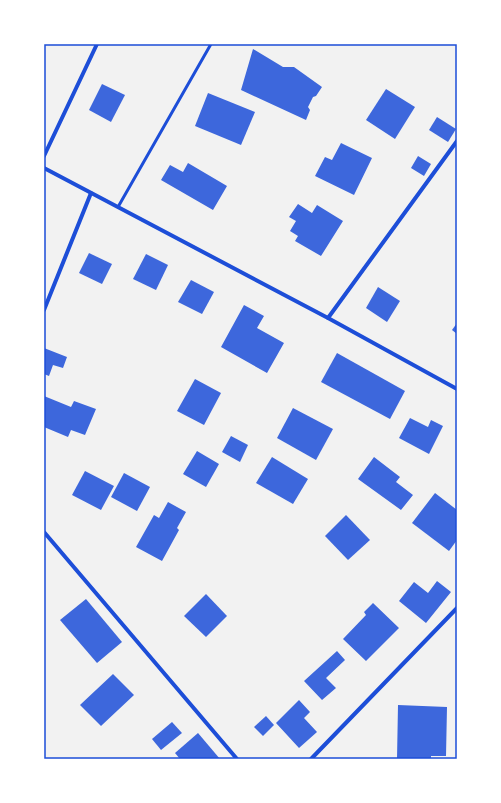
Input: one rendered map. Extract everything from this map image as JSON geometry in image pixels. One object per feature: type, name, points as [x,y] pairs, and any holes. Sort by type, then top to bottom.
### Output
[{"type":"street","points":[[44,156],[97,44]]},
{"type":"street","points":[[328,318],[457,141]]},
{"type":"street","points":[[44,168],[328,318],[457,389]]},
{"type":"street","points":[[44,310],[91,193]]},
{"type":"street","points":[[44,532],[237,759]]},
{"type":"street","points":[[311,759],[457,608]]},
{"type":"lane","points":[[118,207],[210,44]]},
{"type":"building","points":[[253,49],[283,67],[294,67],[322,87],[316,96],[313,97],[308,107],[310,110],[306,120],[241,90]]},
{"type":"building","points":[[102,84],[125,95],[111,122],[89,110]]},
{"type":"building","points":[[386,89],[415,107],[395,139],[366,120]]},
{"type":"building","points":[[208,93],[255,112],[241,145],[195,126]]},
{"type":"building","points":[[437,117],[456,129],[448,142],[429,130]]},
{"type":"building","points":[[341,143],[372,158],[354,195],[315,176],[325,157],[332,160]]},
{"type":"building","points":[[418,156],[431,164],[424,176],[411,168]]},
{"type":"building","points":[[188,163],[227,186],[213,210],[161,180],[170,165],[183,172]]},
{"type":"building","points":[[298,204],[312,213],[317,205],[343,221],[321,256],[295,241],[298,236],[290,231],[296,221],[289,217]]},
{"type":"building","points":[[89,253],[112,264],[102,284],[79,273]]},
{"type":"building","points":[[146,254],[168,265],[156,290],[133,279]]},
{"type":"building","points":[[191,280],[214,292],[202,314],[178,302]]},
{"type":"building","points":[[378,287],[400,301],[387,322],[366,308]]},
{"type":"building","points":[[244,305],[264,316],[257,328],[284,343],[267,373],[221,347]]},
{"type":"building","points":[[457,323],[457,334],[452,330]]},
{"type":"building","points":[[44,348],[67,357],[63,368],[53,365],[49,376],[44,374]]},
{"type":"building","points":[[337,353],[405,391],[390,419],[321,382]]},
{"type":"building","points":[[195,379],[221,393],[204,425],[177,411]]},
{"type":"building","points":[[44,396],[71,407],[74,401],[96,409],[85,435],[71,430],[68,437],[44,427]]},
{"type":"building","points":[[293,408],[333,429],[316,460],[277,438]]},
{"type":"building","points":[[410,418],[428,427],[431,420],[443,426],[429,454],[399,438]]},
{"type":"building","points":[[231,436],[248,445],[240,462],[222,452]]},
{"type":"building","points":[[197,451],[219,464],[206,487],[183,474]]},
{"type":"building","points":[[272,457],[308,479],[293,504],[256,483]]},
{"type":"building","points":[[374,457],[400,477],[396,482],[413,495],[401,510],[358,479]]},
{"type":"building","points":[[85,471],[114,486],[101,510],[72,495]]},
{"type":"building","points":[[124,473],[150,487],[137,511],[111,497]]},
{"type":"building","points":[[435,493],[457,510],[457,540],[449,551],[412,523]]},
{"type":"building","points":[[168,502],[186,512],[177,528],[179,530],[162,561],[136,547],[154,515],[159,518]]},
{"type":"building","points":[[346,515],[370,540],[348,560],[325,536]]},
{"type":"building","points":[[437,581],[451,592],[426,623],[399,601],[414,582],[428,593]]},
{"type":"building","points":[[206,594],[227,616],[206,637],[184,616]]},
{"type":"building","points":[[86,599],[122,642],[97,663],[60,620]]},
{"type":"building","points":[[373,603],[399,628],[366,661],[343,639],[366,615],[364,612]]},
{"type":"building","points":[[337,651],[345,660],[326,678],[336,688],[322,700],[304,681]]},
{"type":"building","points":[[113,674],[134,695],[101,726],[80,705]]},
{"type":"building","points":[[299,700],[310,712],[304,718],[317,732],[299,748],[276,723]]},
{"type":"building","points":[[398,705],[447,707],[446,756],[431,756],[431,759],[397,759]]},
{"type":"building","points":[[266,716],[274,725],[263,736],[254,727]]},
{"type":"building","points":[[172,722],[182,733],[161,750],[152,739]]},
{"type":"building","points":[[198,733],[220,759],[180,759],[175,753]]}]
